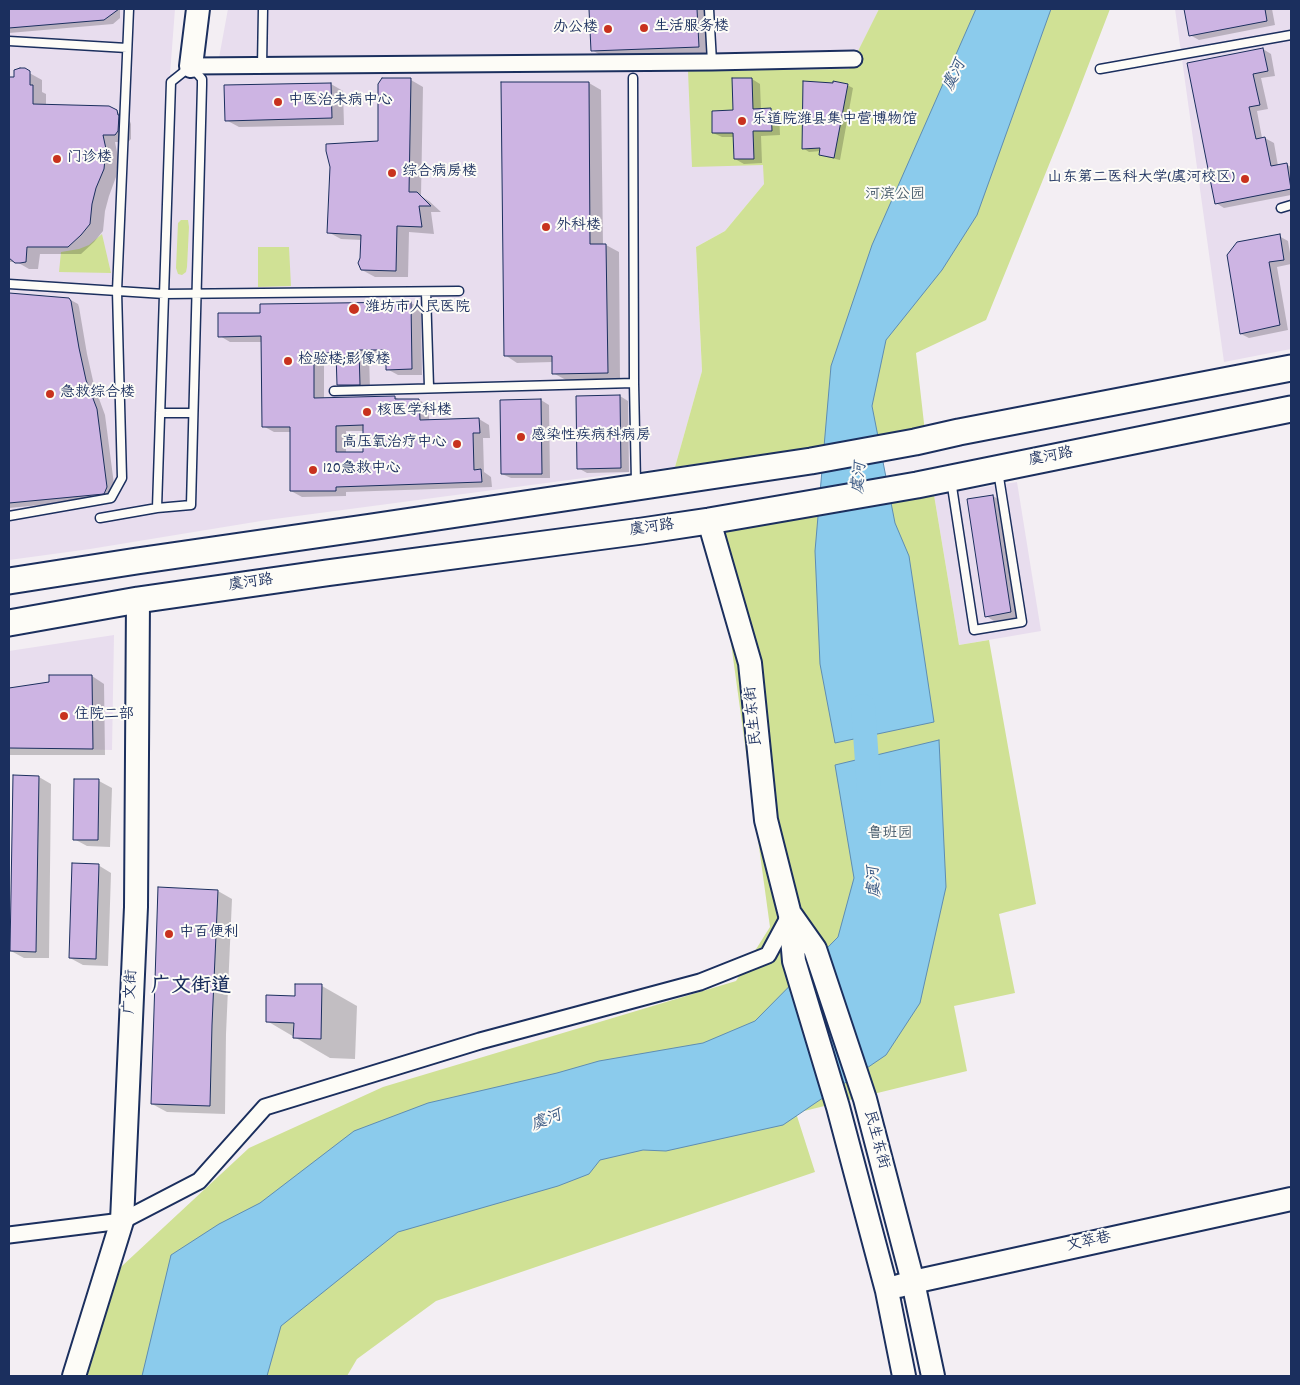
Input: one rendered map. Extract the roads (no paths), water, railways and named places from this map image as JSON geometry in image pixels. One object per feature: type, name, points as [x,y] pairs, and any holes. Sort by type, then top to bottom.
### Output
[{"type":"main road","points":[[9,581],[811,461],[1291,368]]},
{"type":"main road","name":"虞河路","points":[[9,623],[138,600],[709,521],[917,485],[1291,410]]},
{"type":"street","points":[[198,9],[191,66],[712,62],[854,58]]},
{"type":"street","name":"民生东街","points":[[709,521],[750,663],[766,820],[790,915],[794,962],[838,1107],[887,1291],[904,1376]]},
{"type":"street","name":"广文街","points":[[74,1376],[122,1220],[136,907],[138,600]]},
{"type":"street","points":[[9,1235],[122,1220],[199,1181],[265,1107],[480,1041],[700,982],[768,955],[790,915]]},
{"type":"street","name":"民生东街","points":[[790,915],[815,950],[865,1099],[913,1282],[933,1376]]},
{"type":"street","name":"文萃巷","points":[[887,1291],[913,1282],[1291,1199]]},
{"type":"lane","points":[[9,516],[111,498],[122,478],[116,291],[129,9]]},
{"type":"lane","points":[[262,66],[264,9]]},
{"type":"lane","points":[[710,9],[712,62]]},
{"type":"lane","points":[[1100,69],[1291,35]]},
{"type":"lane","points":[[9,41],[127,48]]},
{"type":"lane","points":[[100,518],[157,508],[191,506],[202,79],[191,66],[171,82],[157,508]]},
{"type":"lane","points":[[633,78],[636,487]]},
{"type":"lane","points":[[1281,208],[1291,205]]},
{"type":"lane","points":[[9,284],[164,294],[459,291]]},
{"type":"lane","points":[[426,292],[429,387]]},
{"type":"lane","points":[[334,391],[634,382]]},
{"type":"lane","points":[[160,413],[193,413]]},
{"type":"lane","points":[[950,478],[974,630],[1022,622],[998,469]]},
{"type":"water","points":[[976,9],[1051,9],[977,215],[942,270],[886,340],[872,406],[895,523],[909,556],[934,722],[835,743],[820,664],[815,551],[831,366],[872,245]]},
{"type":"water","points":[[939,740],[946,887],[920,1003],[886,1055],[783,1125],[666,1151],[643,1150],[600,1160],[589,1174],[558,1186],[398,1232],[281,1326],[267,1376],[142,1376],[171,1255],[219,1224],[260,1203],[354,1131],[428,1103],[557,1073],[599,1061],[703,1043],[755,1021],[838,937],[854,878],[835,765]]},
{"type":"waterway","name":"虞河","points":[[863,706],[869,790]]},
{"type":"place","name":"生活服务楼","points":[[644,28]]},
{"type":"place","name":"办公楼","points":[[608,29]]},
{"type":"place","name":"中医治未病中心","points":[[278,102]]},
{"type":"place","name":"乐道院潍县集中营博物馆","points":[[742,121]]},
{"type":"place","name":"门诊楼","points":[[57,159]]},
{"type":"place","name":"综合病房楼","points":[[392,173]]},
{"type":"place","name":"山东第二医科大学(虞河校区)","points":[[1245,179]]},
{"type":"place","name":"外科楼","points":[[546,227]]},
{"type":"place","name":"潍坊市人民医院","points":[[354,309]]},
{"type":"place","name":"检验楼;影像楼","points":[[288,361]]},
{"type":"place","name":"急救综合楼","points":[[50,394]]},
{"type":"place","name":"核医学科楼","points":[[367,412]]},
{"type":"place","name":"感染性疾病科病房","points":[[521,437]]},
{"type":"place","name":"高压氧治疗中心","points":[[457,444]]},
{"type":"place","name":"120急救中心","points":[[313,470]]},
{"type":"place","name":"住院二部","points":[[64,716]]},
{"type":"place","name":"中百便利","points":[[169,934]]},
{"type":"district","name":"广文街道","points":[[191,988]]},
{"type":"park label","name":"河滨公园","points":[[895,196]]},
{"type":"park label","name":"鲁班园","points":[[890,835]]}]
